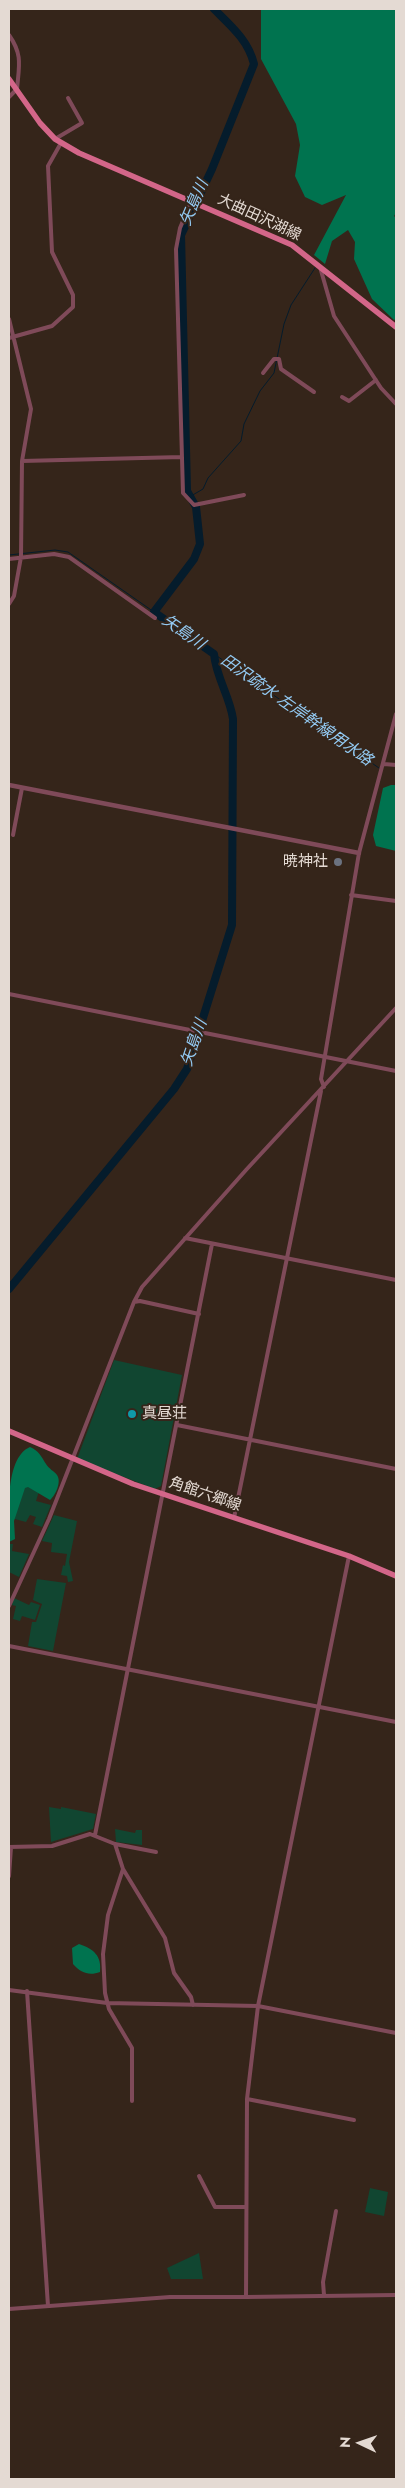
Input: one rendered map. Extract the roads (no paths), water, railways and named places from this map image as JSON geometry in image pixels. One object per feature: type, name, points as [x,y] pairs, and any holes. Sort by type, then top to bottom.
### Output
[{"type":"main road","name":"大曲田沢湖線","points":[[9,79],[40,123],[58,141],[79,153],[292,245],[396,327]]},
{"type":"main road","name":"角館六郷線","points":[[9,1431],[164,1495],[349,1556],[396,1576]]},
{"type":"street","points":[[9,35],[19,51],[17,89],[9,97]]},
{"type":"street","points":[[11,338],[52,326],[73,307],[72,295],[52,252],[48,166],[58,141],[82,123],[68,98]]},
{"type":"street","points":[[195,202],[180,228],[176,249],[183,493],[196,504],[244,495]]},
{"type":"street","points":[[320,267],[334,316],[376,380],[396,404]]},
{"type":"street","points":[[9,319],[11,338],[32,409],[22,461],[21,557],[14,596],[9,604]]},
{"type":"street","points":[[263,373],[277,358],[281,369],[314,392]]},
{"type":"street","points":[[342,396],[348,401],[376,380]]},
{"type":"street","points":[[22,461],[182,457]]},
{"type":"street","points":[[9,559],[54,554],[69,557],[155,618]]},
{"type":"street","points":[[234,1519],[323,1088],[321,1079],[324,1057],[359,853],[396,714]]},
{"type":"street","points":[[384,764],[396,765]]},
{"type":"street","points":[[9,786],[236,831],[359,853]]},
{"type":"street","points":[[13,835],[22,788]]},
{"type":"street","points":[[352,895],[396,901]]},
{"type":"street","points":[[9,994],[396,1071]]},
{"type":"street","points":[[9,1606],[73,1459],[134,1302],[142,1287],[396,1008]]},
{"type":"street","points":[[185,1238],[396,1280]]},
{"type":"street","points":[[96,1836],[212,1244]]},
{"type":"street","points":[[134,1302],[140,1301],[199,1314]]},
{"type":"street","points":[[177,1425],[396,1469]]},
{"type":"street","points":[[246,2297],[247,2099],[258,2006],[349,1556]]},
{"type":"street","points":[[9,1646],[396,1722]]},
{"type":"street","points":[[9,1876],[10,1847],[52,1846],[83,1835],[96,1836],[115,1844],[156,1852]]},
{"type":"street","points":[[115,1844],[123,1869],[165,1938],[174,1973],[191,1997],[193,2005]]},
{"type":"street","points":[[123,1869],[108,1915],[104,1946],[107,2003],[132,2048],[132,2101]]},
{"type":"street","points":[[9,1990],[107,2003],[258,2006],[396,2033]]},
{"type":"street","points":[[27,1992],[48,2306]]},
{"type":"street","points":[[247,2099],[354,2120]]},
{"type":"street","points":[[199,2176],[215,2207],[246,2207]]},
{"type":"street","points":[[324,2295],[323,2282],[336,2211]]},
{"type":"street","points":[[9,2309],[170,2297],[396,2295]]},
{"type":"waterway","name":"矢島川","points":[[9,1289],[174,1089],[187,1069],[232,925],[233,719],[217,671],[214,654],[154,612],[194,559],[200,544],[196,507],[187,491],[181,235],[212,169],[254,64],[243,41],[214,9]]},
{"type":"waterway","points":[[191,496],[203,489],[208,478],[241,441],[244,424],[260,391],[274,373],[284,324],[291,305],[315,268]]},
{"type":"waterway","name":"田沢疏水 左岸幹線用水路","points":[[9,555],[55,550],[68,552],[154,612]]},
{"type":"waterway","name":"田沢疏水 左岸幹線用水路","points":[[214,654],[379,768]]},
{"type":"place","name":"暁神社","points":[[338,862]]},
{"type":"place","name":"真昼荘","points":[[132,1414]]}]
